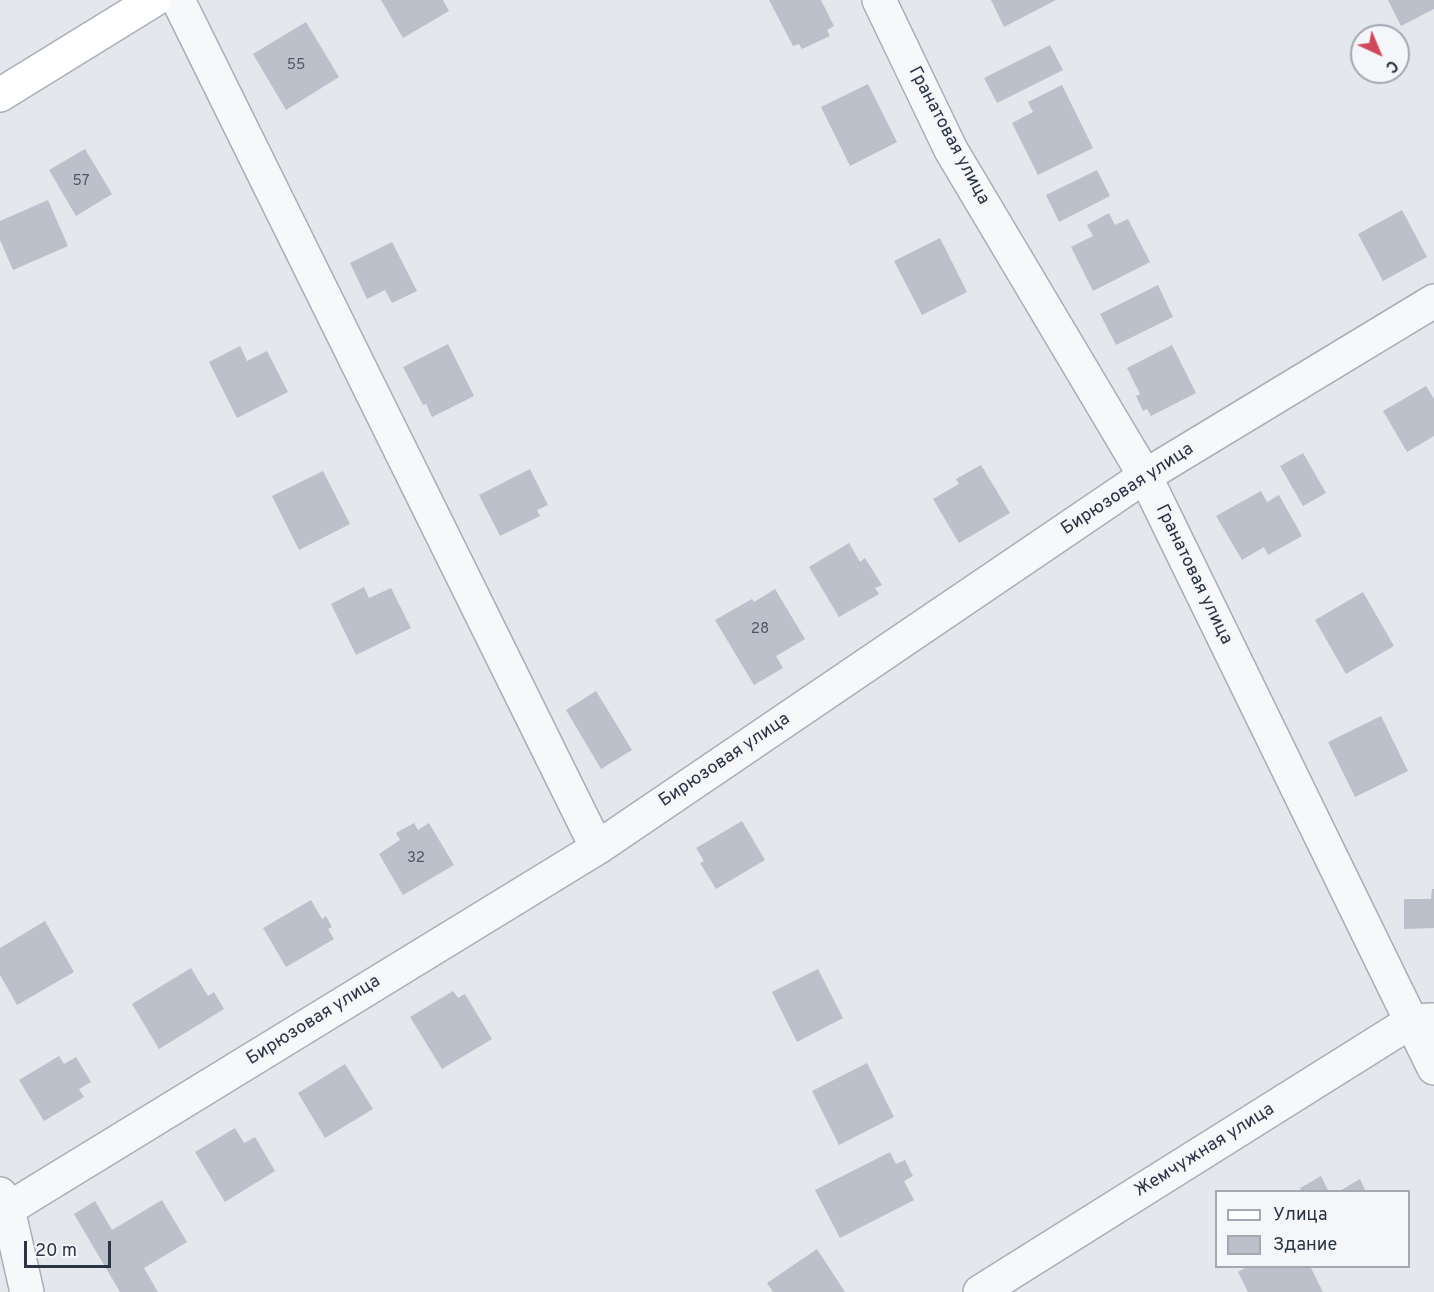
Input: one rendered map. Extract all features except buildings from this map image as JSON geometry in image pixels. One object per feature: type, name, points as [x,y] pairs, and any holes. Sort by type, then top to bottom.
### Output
[{"type":"main road","points":[[0,95],[153,0]]},
{"type":"street","points":[[178,0],[597,848]]},
{"type":"street","name":"Гранатовая улица","points":[[879,0],[951,150],[1145,476],[1423,1021],[1434,1068]]},
{"type":"street","name":"Бирюзовая улица","points":[[4,1202],[597,848],[1145,476],[1434,301]]},
{"type":"street","name":"Жемчужная улица","points":[[980,1292],[1423,1021]]},
{"type":"street","points":[[4,1202],[27,1292]]}]
